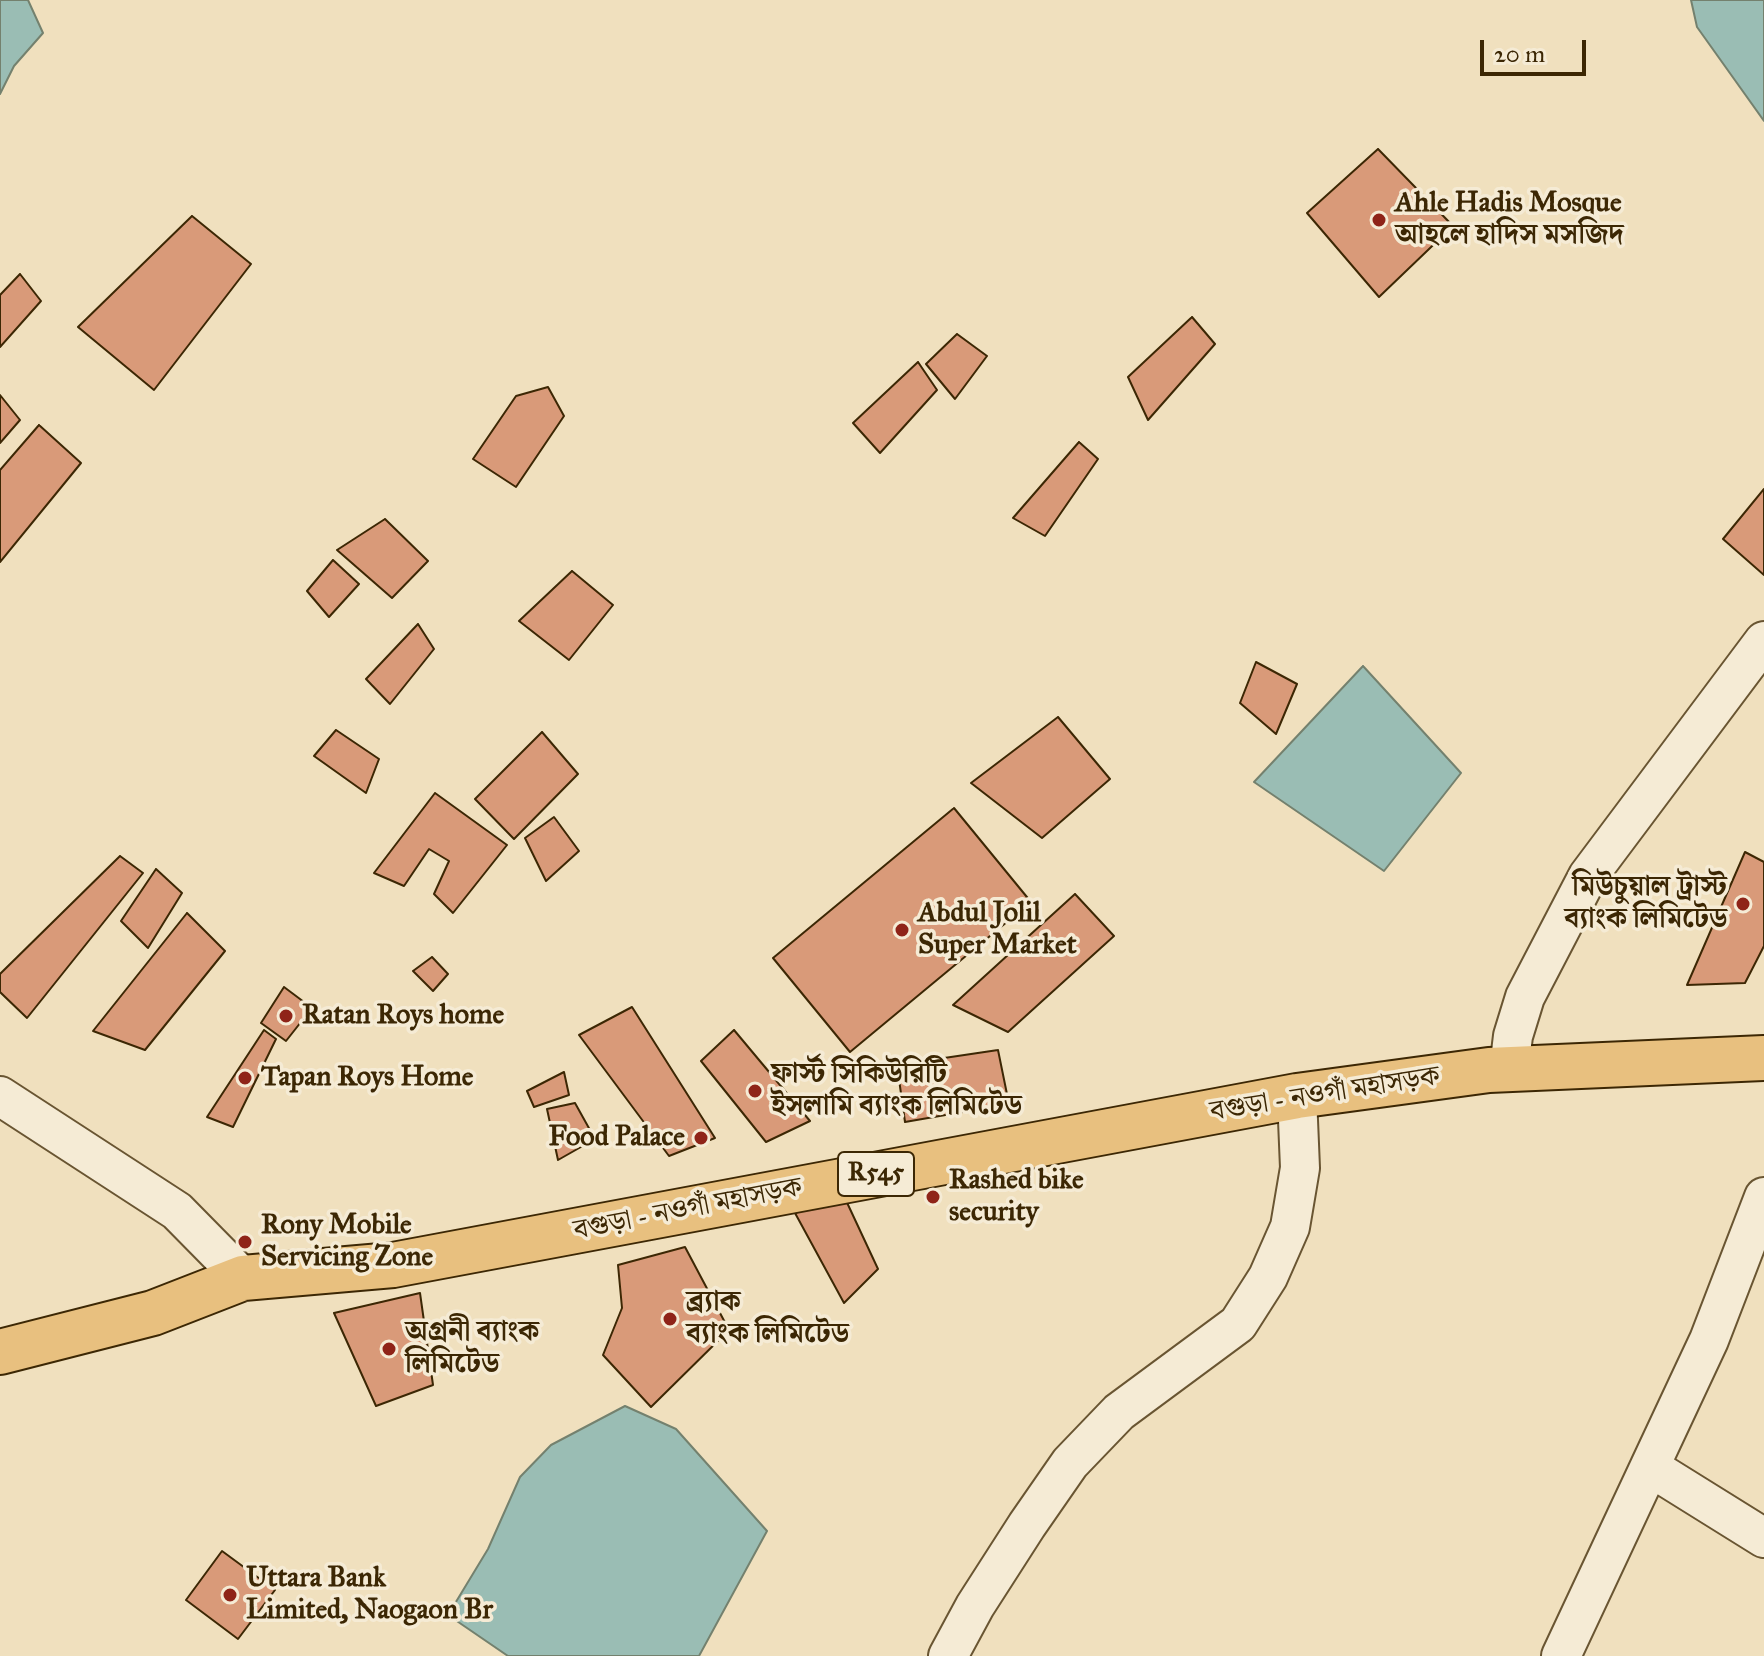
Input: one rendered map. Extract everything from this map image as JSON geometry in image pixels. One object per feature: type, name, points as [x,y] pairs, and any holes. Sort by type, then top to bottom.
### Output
[{"type":"main road","name":"বগুড়া - নওগাঁ মহাসড়ক","points":[[0,1352],[153,1313],[243,1278],[393,1265],[1297,1096],[1509,1069],[1764,1058]]},
{"type":"street","points":[[1509,1069],[1513,1036],[1525,997],[1588,876],[1764,641]]},
{"type":"street","points":[[0,1096],[177,1211],[243,1278]]},
{"type":"street","points":[[948,1656],[1019,1537],[1070,1463],[1119,1412],[1238,1324],[1268,1277],[1290,1227],[1300,1168],[1297,1096]]},
{"type":"street","points":[[1561,1656],[1709,1340],[1764,1197]]},
{"type":"street","points":[[1650,1467],[1764,1538]]},
{"type":"water","points":[[0,0],[28,0],[43,33],[14,66],[0,94]]},
{"type":"water","points":[[1691,0],[1764,0],[1764,121],[1697,27]]},
{"type":"water","points":[[1363,666],[1461,773],[1384,871],[1254,782]]},
{"type":"water","points":[[625,1406],[676,1429],[767,1531],[699,1656],[508,1656],[448,1615],[488,1549],[520,1477],[551,1445]]},
{"type":"building","name":"Ahle Hadis Mosque আহলে হাদিস মসজিদ","points":[[1378,149],[1453,226],[1379,297],[1307,213]]},
{"type":"building","points":[[192,216],[251,264],[154,390],[78,327]]},
{"type":"building","points":[[20,274],[41,301],[0,347],[0,295]]},
{"type":"building","points":[[1192,317],[1215,344],[1148,420],[1128,377]]},
{"type":"building","points":[[957,334],[987,356],[955,399],[926,364]]},
{"type":"building","points":[[918,362],[937,390],[880,453],[853,423]]},
{"type":"building","points":[[548,387],[564,416],[516,487],[473,459],[516,396]]},
{"type":"building","points":[[0,395],[20,420],[0,443]]},
{"type":"building","points":[[39,425],[81,463],[0,562],[0,470]]},
{"type":"building","points":[[1079,442],[1098,459],[1045,536],[1013,518]]},
{"type":"building","points":[[1764,489],[1764,575],[1723,539]]},
{"type":"building","points":[[385,519],[428,561],[392,598],[337,550]]},
{"type":"building","points":[[333,560],[359,584],[329,617],[307,591]]},
{"type":"building","points":[[572,571],[613,605],[569,660],[519,621]]},
{"type":"building","points":[[418,624],[434,649],[390,704],[366,679]]},
{"type":"building","points":[[1256,662],[1297,684],[1276,734],[1240,703]]},
{"type":"building","points":[[1058,717],[1110,779],[1042,838],[971,783]]},
{"type":"building","points":[[336,730],[379,759],[366,793],[314,756]]},
{"type":"building","points":[[542,732],[578,774],[514,839],[475,799]]},
{"type":"building","points":[[435,793],[507,845],[453,913],[434,894],[449,861],[429,849],[404,886],[374,873]]},
{"type":"building","name":"Abdul Jolil Super Market","points":[[954,808],[1031,902],[850,1052],[773,958]]},
{"type":"building","points":[[554,817],[579,851],[546,881],[525,838]]},
{"type":"building","name":"মিউচুয়াল ট্রাস্ট ব্যাংক লিমিটেড","points":[[1745,852],[1764,862],[1764,946],[1745,983],[1687,985]]},
{"type":"building","points":[[120,856],[143,873],[27,1018],[0,992],[0,974]]},
{"type":"building","points":[[156,869],[182,893],[148,948],[121,921]]},
{"type":"building","points":[[1075,894],[1114,936],[1008,1032],[953,1005]]},
{"type":"building","points":[[187,913],[225,951],[145,1050],[93,1031]]},
{"type":"building","points":[[432,957],[448,974],[433,991],[413,971]]},
{"type":"building","name":"Ratan Roys home","points":[[284,987],[312,1008],[286,1041],[261,1023]]},
{"type":"building","points":[[632,1007],[715,1138],[669,1156],[579,1035]]},
{"type":"building","name":"Tapan Roys Home","points":[[264,1030],[276,1039],[233,1127],[207,1117]]},
{"type":"building","name":"ফার্স্ট সিকিউরিটি ইসলামি ব্যাংক লিমিটেড","points":[[734,1030],[810,1121],[766,1142],[701,1061]]},
{"type":"building","points":[[998,1050],[1009,1104],[905,1122],[897,1065]]},
{"type":"building","points":[[564,1072],[569,1095],[534,1107],[527,1091]]},
{"type":"building","points":[[575,1103],[595,1139],[558,1160],[547,1109]]},
{"type":"building","points":[[843,1194],[878,1269],[844,1303],[795,1213]]},
{"type":"building","name":"ব্র্যাক ব্যাংক লিমিটেড","points":[[685,1247],[729,1330],[651,1407],[603,1355],[622,1308],[618,1265]]},
{"type":"building","name":"অগ্রনী ব্যাংক লিমিটেড","points":[[420,1293],[433,1385],[376,1406],[334,1313]]},
{"type":"building","name":"Uttara Bank Limited, Naogaon Br","points":[[222,1551],[275,1590],[238,1639],[186,1600]]},
{"type":"place","name":"Ahle Hadis Mosque আহলে হাদিস মসজিদ","points":[[1379,220]]},
{"type":"place","name":"মিউচুয়াল ট্রাস্ট ব্যাংক লিমিটেড","points":[[1743,904]]},
{"type":"place","name":"Abdul Jolil Super Market","points":[[902,930]]},
{"type":"place","name":"Ratan Roys home","points":[[286,1016]]},
{"type":"place","name":"Tapan Roys Home","points":[[245,1078]]},
{"type":"place","name":"ফার্স্ট সিকিউরিটি ইসলামি ব্যাংক লিমিটেড","points":[[755,1091]]},
{"type":"place","name":"Food Palace","points":[[701,1138]]},
{"type":"place","name":"Rashed bike security","points":[[933,1197]]},
{"type":"place","name":"Rony Mobile Servicing Zone","points":[[245,1242]]},
{"type":"place","name":"ব্র্যাক ব্যাংক লিমিটেড","points":[[670,1319]]},
{"type":"place","name":"অগ্রনী ব্যাংক লিমিটেড","points":[[389,1349]]},
{"type":"place","name":"Uttara Bank Limited, Naogaon Br","points":[[230,1595]]}]
